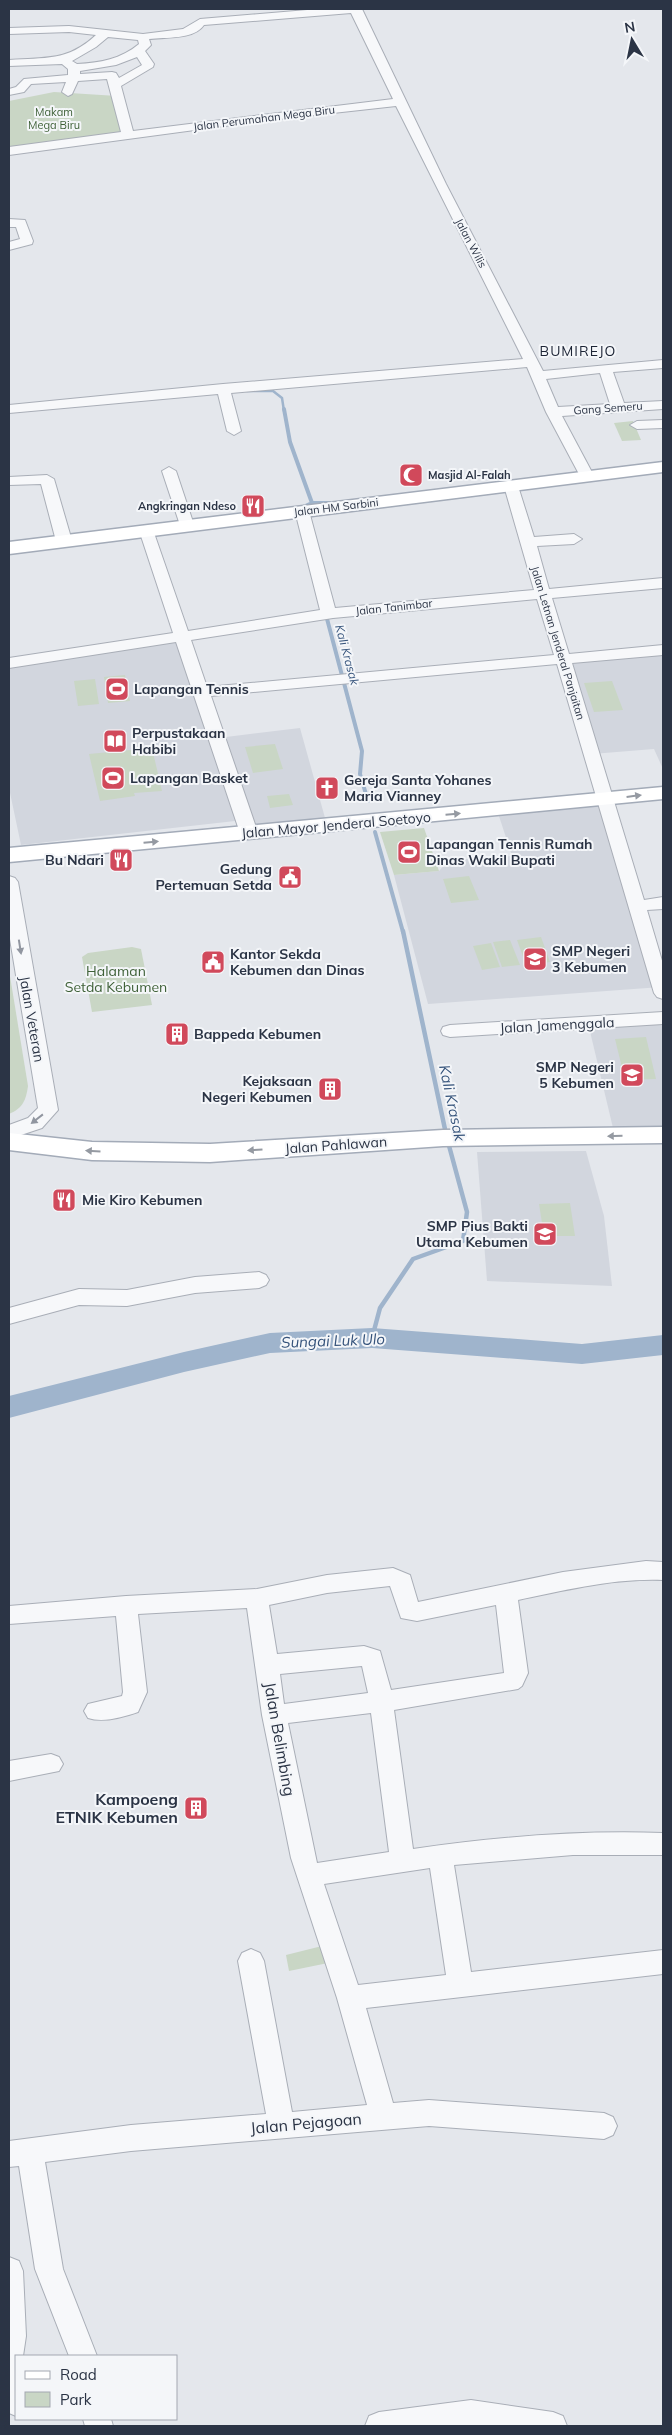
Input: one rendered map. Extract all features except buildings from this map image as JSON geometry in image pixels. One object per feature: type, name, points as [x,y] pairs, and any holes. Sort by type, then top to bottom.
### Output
[{"type":"main road","name":"Jalan HM Sarbini","points":[[9,548],[511,486],[586,474],[663,467]]},
{"type":"main road","name":"Jalan Mayor Jenderal Soetoyo","points":[[9,855],[663,793]]},
{"type":"main road","name":"Jalan Pahlawan","points":[[20,1142],[92,1152],[210,1153],[449,1138],[663,1135]]},
{"type":"street","points":[[193,9],[200,22]]},
{"type":"street","points":[[200,22],[355,9]]},
{"type":"street","name":"Jalan Wilis","points":[[355,9],[532,362],[553,412],[586,474]]},
{"type":"street","points":[[9,31],[69,29],[143,38],[196,29],[200,22]]},
{"type":"street","points":[[9,63],[65,60],[75,56],[81,49],[92,44],[105,33]]},
{"type":"street","points":[[9,92],[20,90],[28,80],[74,73],[102,66],[140,50],[145,45],[143,38]]},
{"type":"street","points":[[116,84],[147,67],[148,64],[140,50]]},
{"type":"street","points":[[65,60],[74,73]]},
{"type":"street","points":[[24,61],[28,80]]},
{"type":"street","points":[[74,73],[112,75],[116,84],[128,134]]},
{"type":"street","points":[[68,92],[74,73]]},
{"type":"street","name":"Jalan Perumahan Mega Biru","points":[[9,151],[128,134],[400,102]]},
{"type":"street","points":[[9,223],[21,223],[27,241],[9,246]]},
{"type":"street","points":[[9,408],[532,362]]},
{"type":"street","points":[[538,376],[605,368],[663,364]]},
{"type":"street","points":[[605,368],[618,407]]},
{"type":"street","points":[[223,388],[234,431]]},
{"type":"street","name":"Gang Semeru","points":[[553,412],[663,405]]},
{"type":"street","points":[[637,425],[663,424]]},
{"type":"street","points":[[169,471],[187,525]]},
{"type":"street","points":[[9,481],[47,479],[64,541]]},
{"type":"street","name":"Jalan Letnan Jenderal Panjaitan","points":[[511,486],[663,993]]},
{"type":"street","points":[[302,511],[326,614]]},
{"type":"street","points":[[146,530],[203,692],[249,833]]},
{"type":"street","points":[[528,542],[574,539]]},
{"type":"street","name":"Jalan Tanimbar","points":[[9,663],[183,638],[326,614],[436,602],[663,583]]},
{"type":"street","points":[[203,692],[663,650]]},
{"type":"street","name":"Jalan Veteran","points":[[9,882],[48,1110],[35,1123],[9,1132]]},
{"type":"street","points":[[637,906],[663,903]]},
{"type":"street","name":"Jalan Jamenggala","points":[[450,1031],[663,1018]]},
{"type":"street","points":[[9,1316],[79,1297],[127,1298],[195,1285],[259,1280]]},
{"type":"street","points":[[9,1615],[126,1605],[257,1598],[381,1576],[399,1579],[402,1582],[408,1608],[412,1612],[563,1581],[646,1570],[663,1571]]},
{"type":"street","points":[[274,1715],[501,1685],[514,1679],[516,1673],[506,1594]]},
{"type":"street","name":"Jalan Belimbing","points":[[257,1598],[274,1715],[308,1876],[350,1998],[383,2116]]},
{"type":"street","points":[[96,1711],[130,1705],[133,1700],[135,1692],[126,1605]]},
{"type":"street","points":[[268,1665],[368,1656],[373,1662],[381,1701],[402,1860]]},
{"type":"street","points":[[9,1771],[51,1764]]},
{"type":"street","points":[[308,1876],[440,1855],[573,1843],[663,1844]]},
{"type":"street","points":[[440,1855],[460,1985]]},
{"type":"street","points":[[250,1961],[281,2125]]},
{"type":"street","points":[[350,1998],[663,1962]]},
{"type":"street","name":"Jalan Pejagoan","points":[[20,2152],[131,2138],[429,2113],[604,2126]]},
{"type":"street","points":[[20,2152],[49,2269],[83,2355]]},
{"type":"street","points":[[9,2271],[12,2336],[9,2357],[15,2396]]},
{"type":"street","points":[[379,2426],[471,2414],[553,2426]]},
{"type":"shaded area","points":[[183,637],[218,738],[300,728],[327,825],[249,833],[244,820],[21,845],[9,788],[9,664]]},
{"type":"shaded area","points":[[663,650],[663,769],[654,749],[592,754],[563,658]]},
{"type":"shaded area","points":[[605,799],[661,987],[428,1004],[394,875],[439,871],[449,860],[512,856],[497,810]]},
{"type":"shaded area","name":"SMP Negeri 5 Kebumen","points":[[663,1018],[663,1127],[613,1128],[588,1023]]},
{"type":"shaded area","name":"SMP Pius Bakti Utama Kebumen","points":[[586,1151],[604,1216],[612,1286],[487,1281],[477,1152]]},
{"type":"green space","name":"Makam Mega Biru","points":[[54,92],[117,96],[128,134],[9,150],[9,101]]},
{"type":"green space","points":[[633,421],[641,440],[622,441],[614,423]]},
{"type":"green space","name":"Lapangan Tennis","points":[[125,675],[130,701],[108,703],[104,677]]},
{"type":"green space","points":[[95,679],[99,704],[78,706],[74,681]]},
{"type":"green space","points":[[612,681],[623,710],[594,712],[584,683]]},
{"type":"green space","points":[[275,744],[283,769],[253,773],[245,747]]},
{"type":"green space","points":[[152,748],[162,791],[134,793],[135,796],[100,801],[89,754]]},
{"type":"green space","points":[[289,794],[293,805],[270,808],[267,796]]},
{"type":"green space","name":"Lapangan Tennis Rumah Dinas Wakil Bupati","points":[[424,828],[439,871],[394,875],[380,832]]},
{"type":"green space","points":[[469,876],[479,900],[451,903],[443,879]]},
{"type":"green space","points":[[541,937],[550,962],[526,965],[517,940]]},
{"type":"green space","points":[[510,940],[520,965],[502,967],[493,942]]},
{"type":"green space","points":[[491,943],[500,967],[482,970],[473,946]]},
{"type":"green space","name":"Halaman Setda Kebumen","points":[[132,947],[141,949],[152,1005],[92,1012],[82,957],[88,953]]},
{"type":"green space","points":[[9,970],[28,1086],[23,1103],[18,1109],[9,1114]]},
{"type":"green space","points":[[646,1037],[656,1079],[625,1080],[615,1039]]},
{"type":"green space","points":[[570,1203],[575,1236],[544,1236],[539,1204]]},
{"type":"green space","points":[[322,1946],[328,1963],[289,1971],[286,1955]]},
{"type":"waterway","points":[[247,391],[273,391],[282,398],[284,411]]},
{"type":"waterway","points":[[284,409],[290,442],[312,503]]},
{"type":"waterway","points":[[301,508],[312,503]]},
{"type":"waterway","points":[[312,503],[329,503]]},
{"type":"waterway","name":"Kali Krasak","points":[[326,615],[362,751],[360,774],[368,801]]},
{"type":"waterway","name":"Kali Krasak","points":[[375,832],[403,932]]},
{"type":"waterway","name":"Kali Krasak","points":[[403,931],[446,1134]]},
{"type":"waterway","name":"Kali Krasak","points":[[372,1338],[380,1308],[413,1259],[463,1241],[467,1212],[448,1142]]},
{"type":"waterway","name":"Sungai Luk Ulo","points":[[9,1407],[184,1362],[270,1343],[372,1338],[582,1354],[663,1345]]},
{"type":"place","name":"Masjid Al-Falah","points":[[411,475]]},
{"type":"place","name":"Angkringan Ndeso","points":[[253,506]]},
{"type":"place","name":"Lapangan Tennis","points":[[117,689]]},
{"type":"place","name":"Perpustakaan Habibi","points":[[115,741]]},
{"type":"place","name":"Lapangan Basket","points":[[113,778]]},
{"type":"place","name":"Gereja Santa Yohanes Maria Vianney","points":[[327,788]]},
{"type":"place","name":"Lapangan Tennis Rumah Dinas Wakil Bupati","points":[[409,852]]},
{"type":"place","name":"Bu Ndari","points":[[121,860]]},
{"type":"place","name":"Gedung Pertemuan Setda","points":[[290,877]]},
{"type":"place","name":"SMP Negeri 3 Kebumen","points":[[535,959]]},
{"type":"place","name":"Kantor Sekda Kebumen dan Dinas","points":[[213,962]]},
{"type":"place","name":"Bappeda Kebumen","points":[[177,1034]]},
{"type":"place","name":"SMP Negeri 5 Kebumen","points":[[632,1075]]},
{"type":"place","name":"Kejaksaan Negeri Kebumen","points":[[330,1089]]},
{"type":"place","name":"Mie Kiro Kebumen","points":[[64,1200]]},
{"type":"place","name":"SMP Pius Bakti Utama Kebumen","points":[[545,1234]]},
{"type":"place","name":"Kampoeng ETNIK Kebumen","points":[[196,1808]]},
{"type":"district","name":"BUMIREJO","points":[[578,351]]}]
